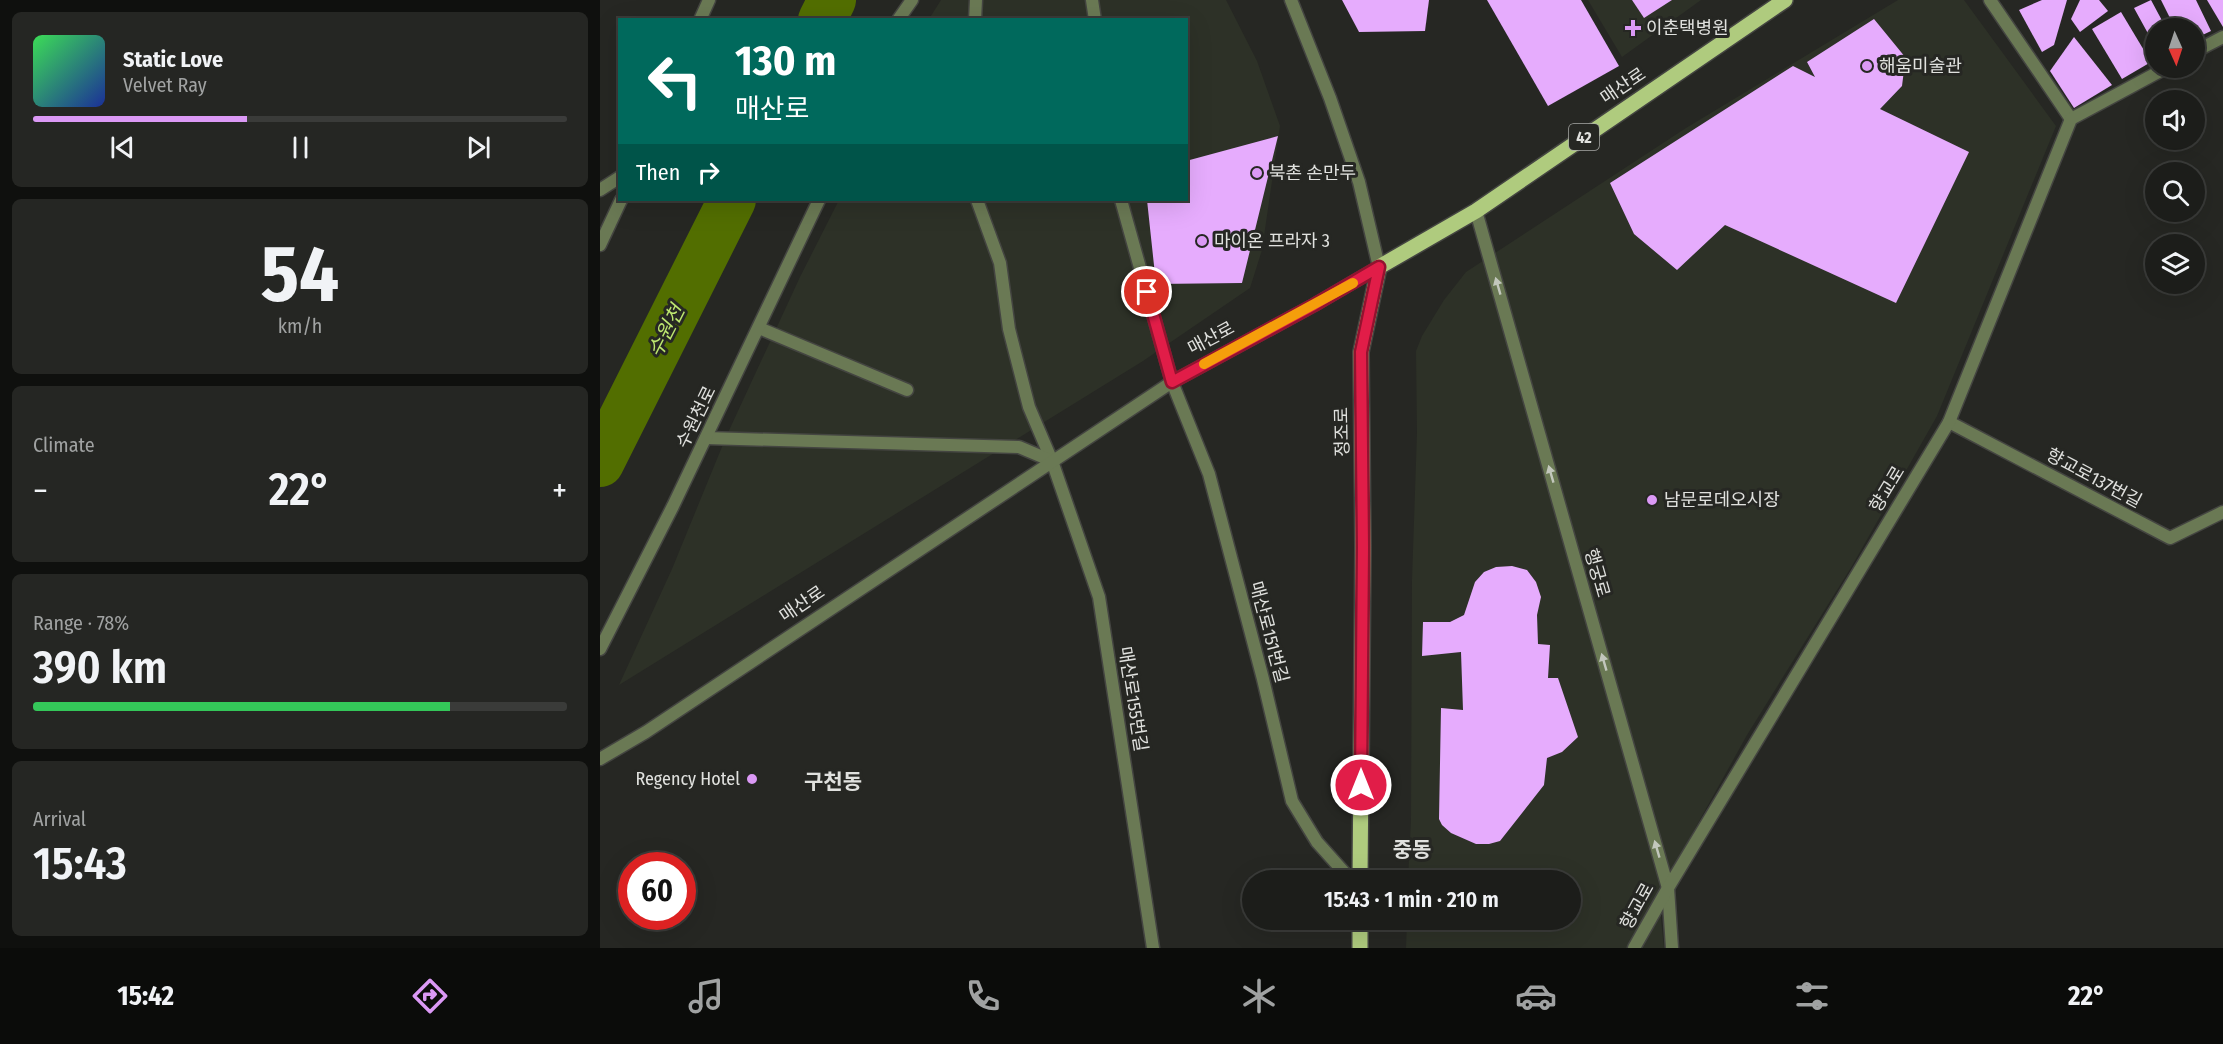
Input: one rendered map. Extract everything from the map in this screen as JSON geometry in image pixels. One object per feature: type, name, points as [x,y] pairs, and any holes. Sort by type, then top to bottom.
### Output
[{"type":"main road","name":"매산로","points":[[1379,267],[1476,211],[1785,0]]},
{"type":"main road","name":"정조로","points":[[1360,870],[1363,547],[1361,352],[1379,267]]},
{"type":"main road","points":[[1360,930],[1360,948]]},
{"type":"street","points":[[701,18],[709,0]]},
{"type":"street","points":[[899,18],[912,0]]},
{"type":"street","points":[[975,0],[975,18]]},
{"type":"street","points":[[1092,0],[1095,18]]},
{"type":"street","name":"정조로","points":[[1291,0],[1330,98],[1359,182],[1379,267]]},
{"type":"street","points":[[1990,0],[2071,119],[2147,78]]},
{"type":"street","points":[[2205,46],[2223,37]]},
{"type":"street","name":"향교로","points":[[1634,948],[1948,422],[2071,119]]},
{"type":"street","points":[[600,190],[618,178]]},
{"type":"street","points":[[600,245],[621,201]]},
{"type":"street","name":"수원천로","points":[[600,649],[706,438],[819,201]]},
{"type":"street","name":"매산로155번길","points":[[977,201],[1000,263],[1009,329],[1029,407],[1052,461],[1099,597],[1153,948]]},
{"type":"street","name":"매산로151번길","points":[[1121,201],[1172,382],[1209,474],[1263,679],[1292,801],[1317,842],[1342,870]]},
{"type":"street","name":"행궁로","points":[[1476,211],[1668,888],[1672,948]]},
{"type":"street","name":"매산로","points":[[600,759],[646,732],[1172,382],[1379,267]]},
{"type":"street","points":[[759,328],[907,390]]},
{"type":"street","name":"향교로137번길","points":[[1948,422],[2170,538],[2223,512]]},
{"type":"street","points":[[706,438],[1019,447],[1052,461]]},
{"type":"shaded area","points":[[941,0],[1226,0],[1257,61],[1280,126],[1262,250],[1250,288],[1143,361],[619,685],[672,569],[726,437],[800,277],[838,201],[1188,201],[1188,18],[930,18]]},
{"type":"shaded area","name":"이춘택병원","points":[[1588,0],[1701,0],[1622,57]]},
{"type":"shaded area","name":"남문로데오시장","points":[[1898,0],[1964,0],[2056,126],[1937,416],[1852,566],[1747,735],[1662,888],[1661,919],[1664,948],[1406,948],[1407,930],[1581,930],[1581,870],[1408,870],[1411,820],[1412,580],[1417,433],[1416,351],[1422,336],[1444,300],[1466,272],[1686,128]]},
{"type":"building","points":[[1342,0],[1429,0],[1425,31],[1359,32]]},
{"type":"building","points":[[1487,0],[1581,0],[1619,66],[1548,106]]},
{"type":"building","points":[[1632,0],[1672,0],[1644,18]]},
{"type":"building","points":[[2042,0],[2067,0],[2054,45],[2042,52],[2019,10]]},
{"type":"building","points":[[2080,0],[2099,0],[2108,11],[2080,32],[2071,19]]},
{"type":"building","points":[[2151,0],[2161,18],[2145,18],[2145,28],[2134,8]]},
{"type":"building","points":[[2161,0],[2196,0],[2205,18],[2170,18]]},
{"type":"building","points":[[2207,0],[2223,0],[2223,27]]},
{"type":"building","points":[[2121,12],[2145,52],[2145,66],[2122,79],[2092,29]]},
{"type":"building","points":[[1874,19],[1910,63],[1904,70],[1902,86],[1880,109],[1969,152],[1896,303],[1725,225],[1677,270],[1634,234],[1610,183],[1793,66],[1815,77],[1807,62]]},
{"type":"building","points":[[2205,19],[2211,31],[2205,34]]},
{"type":"building","points":[[2074,37],[2112,85],[2074,108],[2050,71]]},
{"type":"building","name":"마이온 프라자 3","points":[[1278,136],[1242,283],[1156,284],[1147,201],[1188,201],[1188,160]]},
{"type":"building","points":[[1512,566],[1527,570],[1536,582],[1541,597],[1537,615],[1538,644],[1550,645],[1548,678],[1558,678],[1578,737],[1562,752],[1547,758],[1544,785],[1500,841],[1476,844],[1451,833],[1439,819],[1441,708],[1463,710],[1461,652],[1422,656],[1423,622],[1450,622],[1464,615],[1475,582],[1484,572],[1496,567]]},
{"type":"waterway","name":"수원천","points":[[823,18],[832,0]]},
{"type":"waterway","name":"수원천","points":[[600,463],[731,201]]},
{"type":"slow traffic","points":[[1204,364],[1353,283]]},
{"type":"place","name":"이춘택병원","points":[[1633,28]]},
{"type":"place","name":"해움미술관","points":[[1867,66]]},
{"type":"place","name":"북촌 손만두","points":[[1257,173]]},
{"type":"place","name":"마이온 프라자 3","points":[[1202,241]]},
{"type":"place","name":"남문로데오시장","points":[[1652,500]]},
{"type":"place","name":"Regency Hotel","points":[[752,779]]},
{"type":"district","name":"구천동","points":[[833,782]]},
{"type":"district","name":"중동","points":[[1412,850]]},
{"type":"route","points":[[1147,292],[1172,382],[1379,267],[1361,352],[1363,547],[1361,785]]}]
